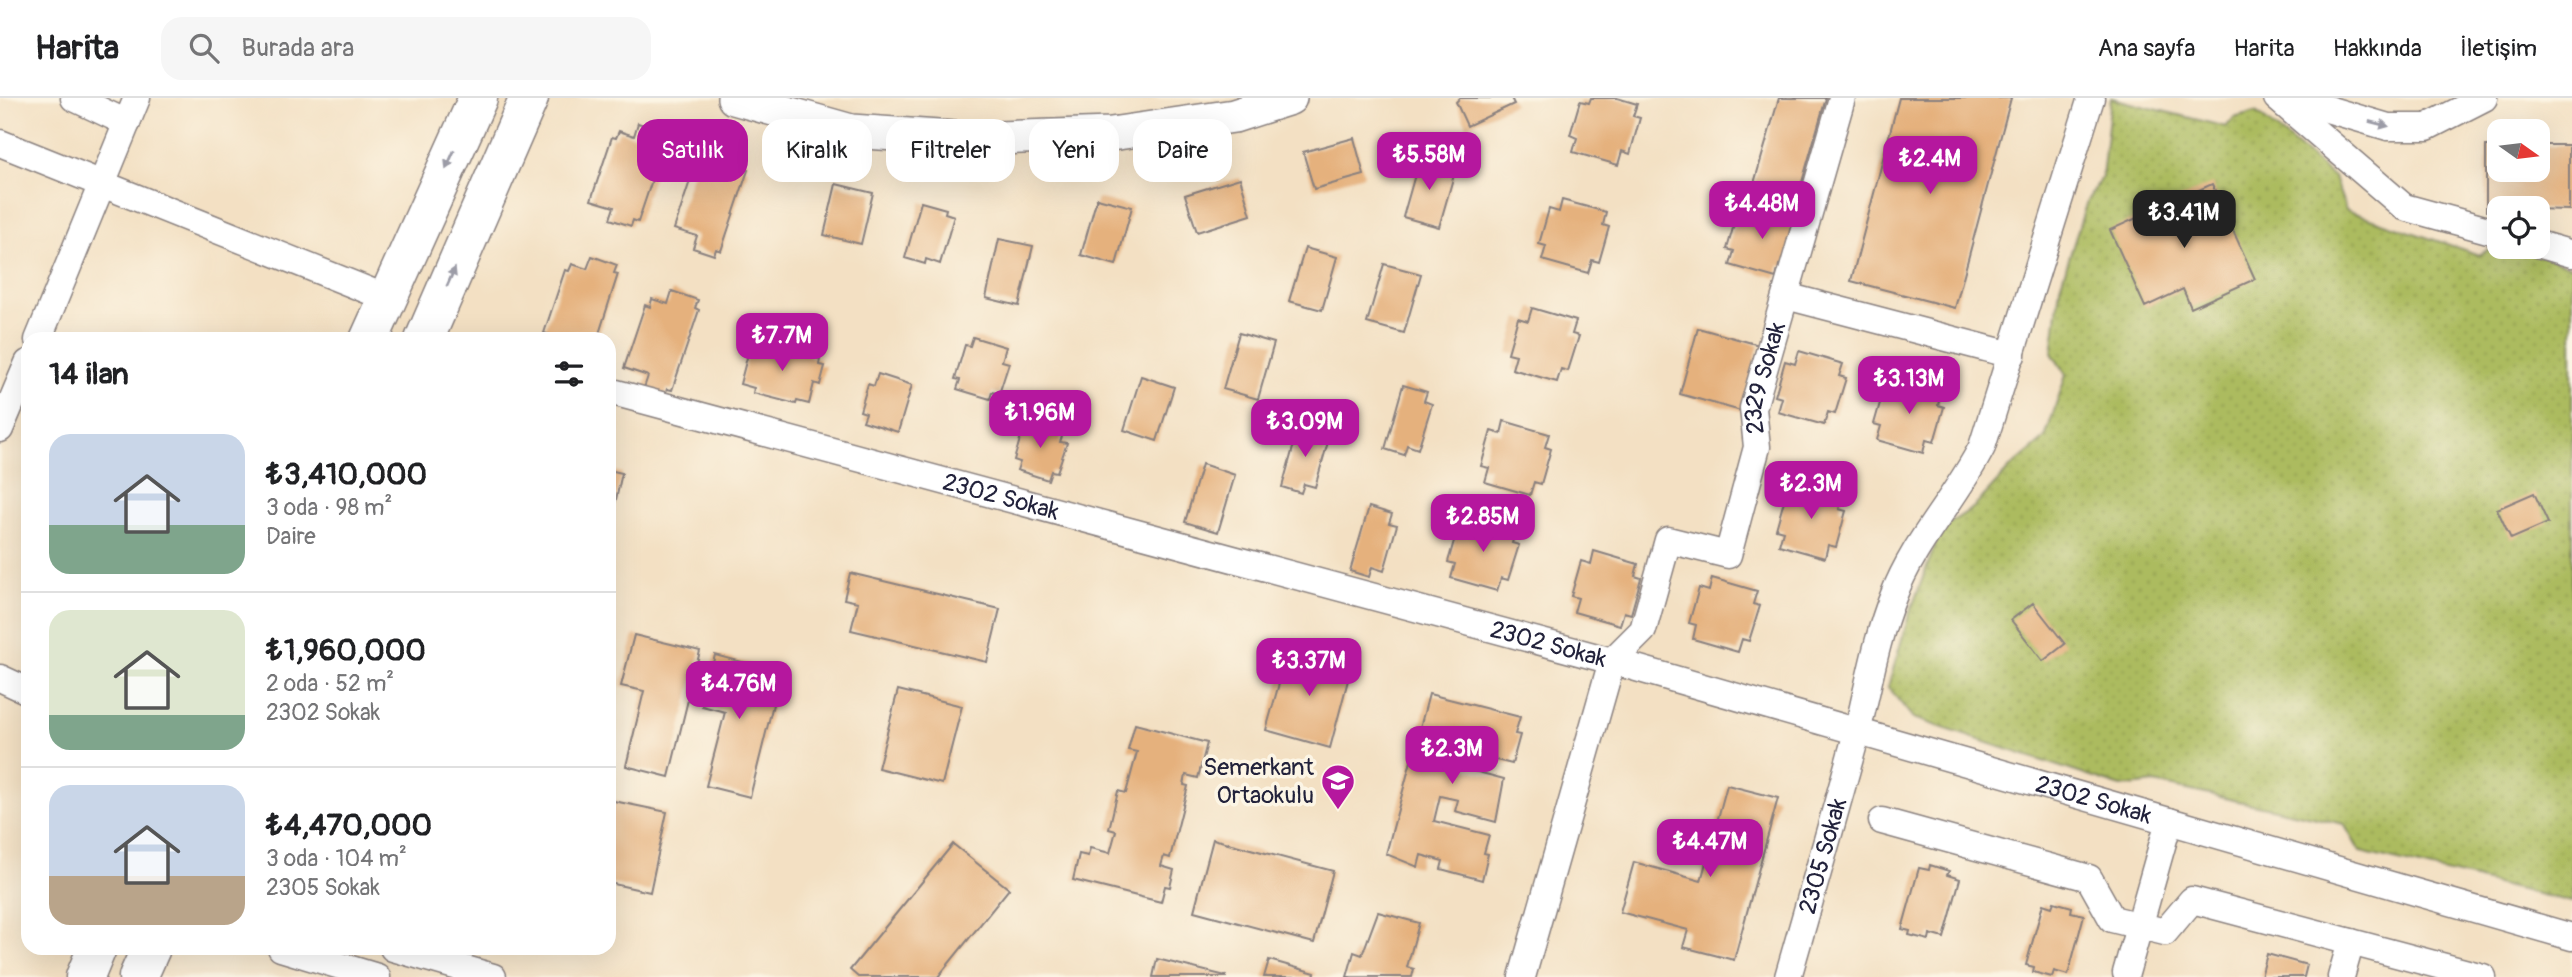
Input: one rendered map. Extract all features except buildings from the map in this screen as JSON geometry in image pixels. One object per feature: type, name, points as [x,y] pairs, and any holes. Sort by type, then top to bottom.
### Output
[{"type":"highway","points":[[372,332],[478,98]]},
{"type":"highway","points":[[432,332],[529,98]]},
{"type":"highway","points":[[85,977],[94,955]]},
{"type":"main road","points":[[734,98],[852,131],[968,139],[1111,134],[1234,116],[1290,98]]},
{"type":"street","points":[[74,98],[127,123]]},
{"type":"street","points":[[41,332],[137,98]]},
{"type":"street","name":"2329 Sokak","points":[[1522,977],[1612,661],[1643,630],[1668,540],[1728,555],[1757,447],[1754,408],[1842,98]]},
{"type":"street","name":"2305 Sokak","points":[[1788,977],[1893,597],[1920,540],[1961,484],[1982,447],[2091,98]]},
{"type":"street","points":[[2277,98],[2404,207],[2487,230]]},
{"type":"street","points":[[2290,98],[2388,127],[2427,127],[2484,98]]},
{"type":"street","points":[[0,143],[387,298]]},
{"type":"street","points":[[2550,248],[2572,254]]},
{"type":"street","points":[[1786,296],[2012,355]]},
{"type":"street","points":[[0,429],[21,380]]},
{"type":"street","name":"2302 Sokak","points":[[616,393],[1612,661],[2572,937]]},
{"type":"street","points":[[0,678],[21,688]]},
{"type":"street","points":[[1882,821],[2089,878],[2112,919],[2165,932],[2192,900],[2483,977]]},
{"type":"street","points":[[2126,973],[2169,821]]},
{"type":"street","points":[[2341,977],[2351,942]]},
{"type":"street","points":[[143,965],[160,955]]},
{"type":"street","points":[[304,955],[377,977]]},
{"type":"street","points":[[418,955],[493,977]]},
{"type":"green space","points":[[2111,98],[2226,127],[2234,118],[2256,112],[2334,177],[2346,210],[2479,255],[2487,251],[2487,259],[2550,259],[2572,267],[2572,902],[2360,852],[2344,824],[2155,783],[2121,787],[1913,718],[1888,687],[1909,615],[1941,529],[1974,507],[2010,468],[2045,438],[2066,375],[2052,353],[2060,287],[2087,201],[2102,177]]},
{"type":"place","name":"Semerkant Ortaokulu","points":[[1338,811]]}]
